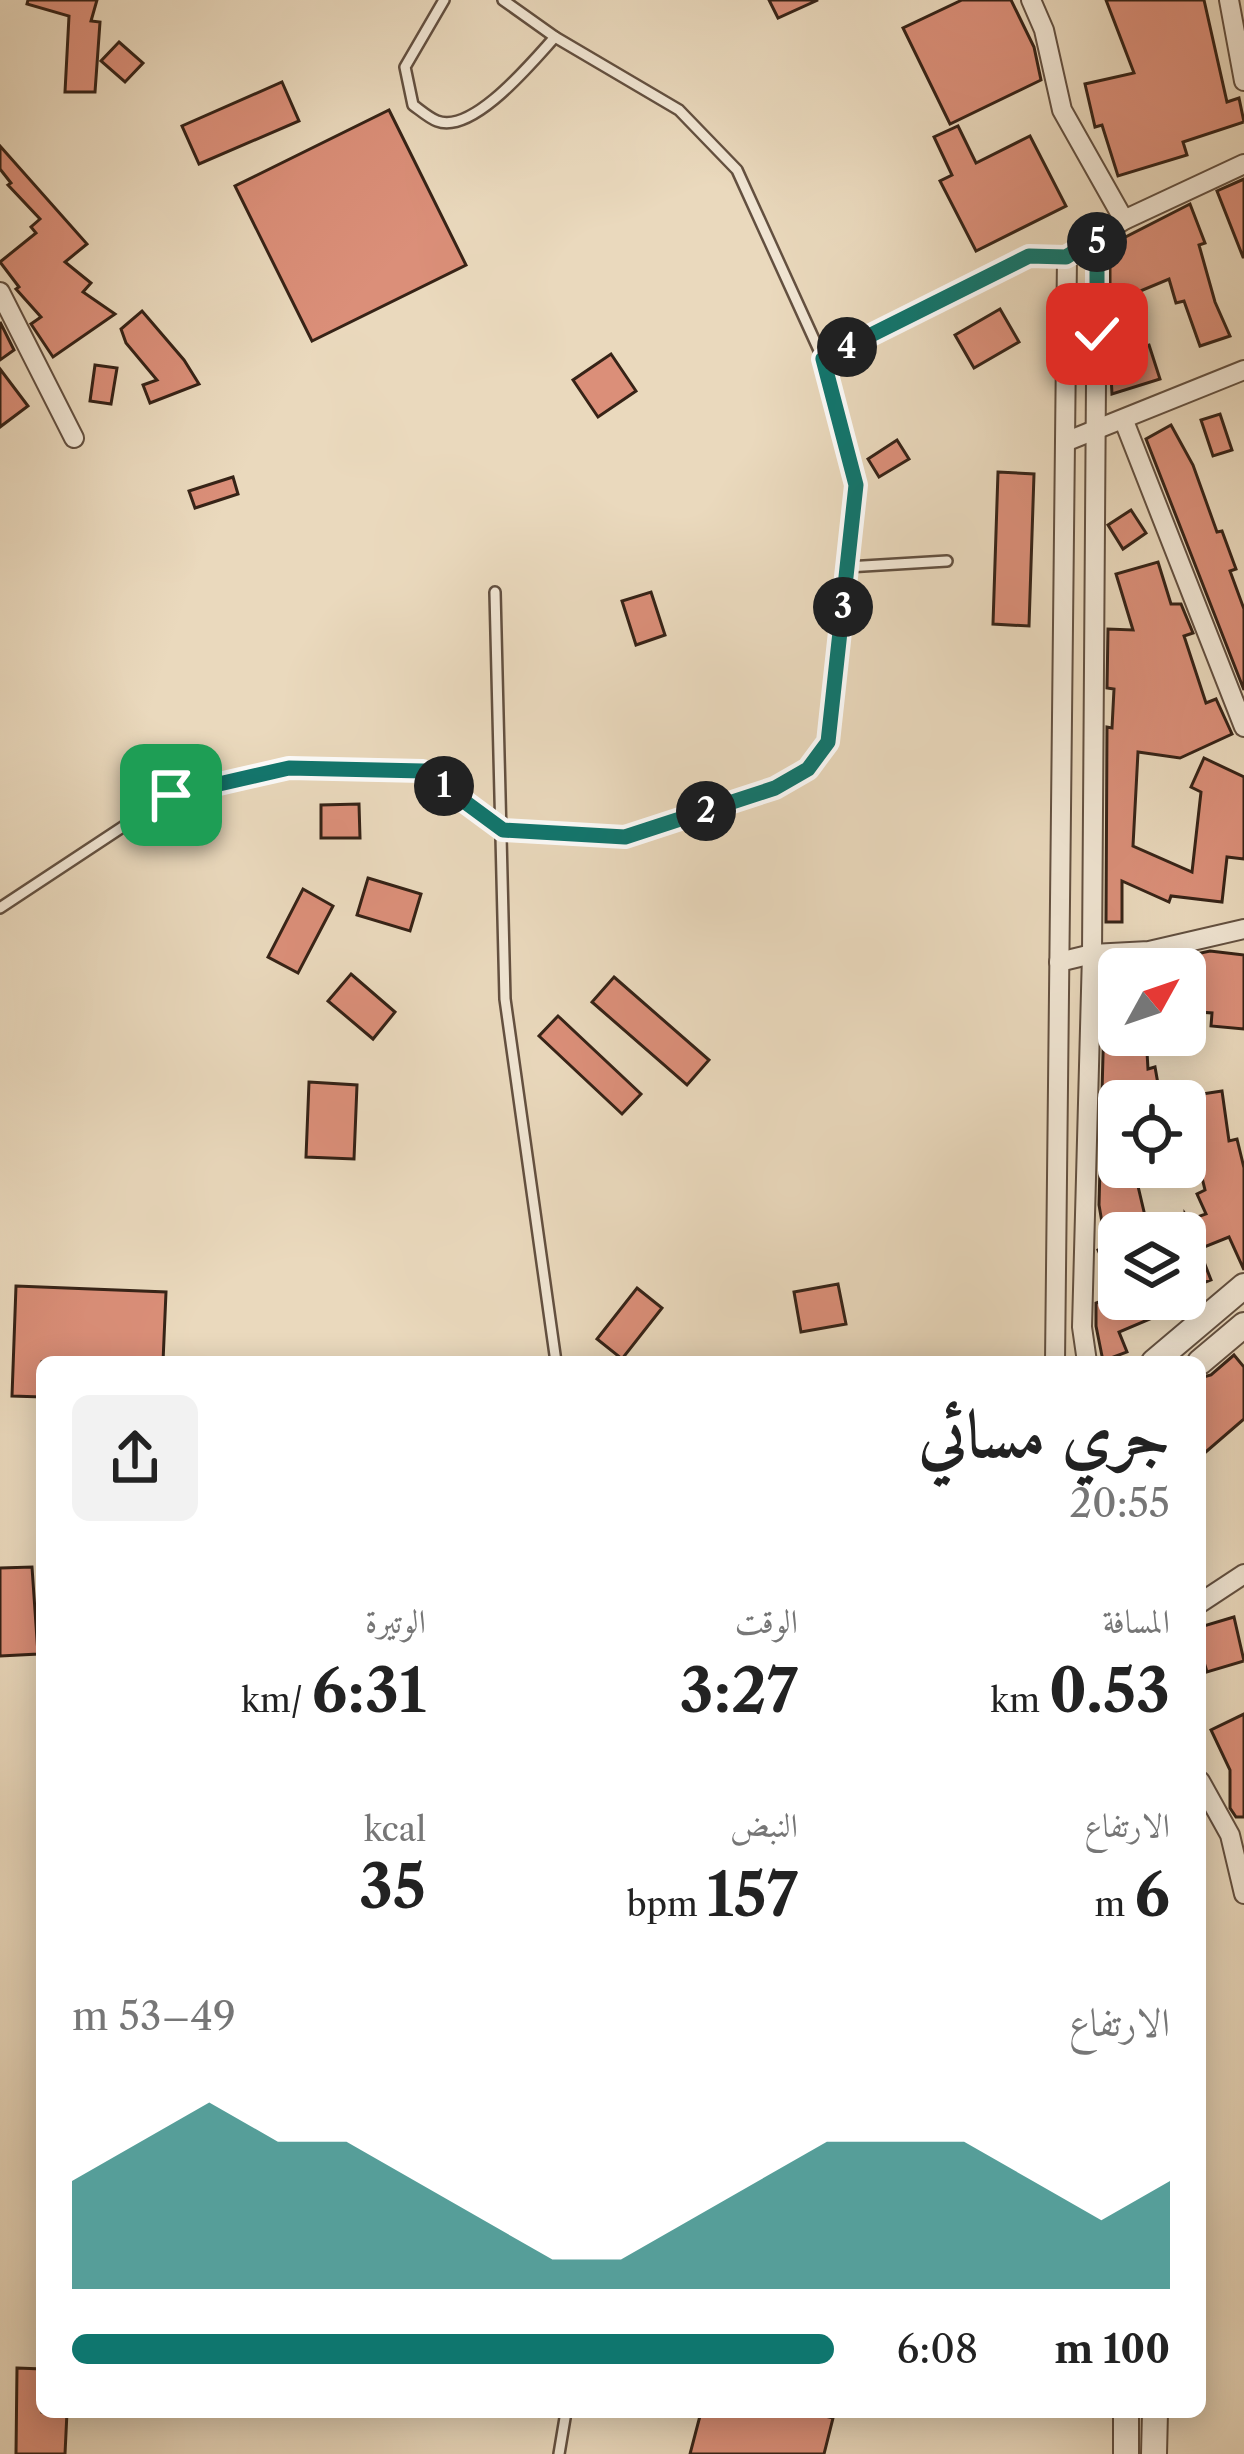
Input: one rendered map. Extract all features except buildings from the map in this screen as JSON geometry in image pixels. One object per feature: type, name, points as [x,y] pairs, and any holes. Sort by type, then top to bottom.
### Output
[{"type":"street","points":[[1031,0],[1044,30],[1062,110],[1124,220]]},
{"type":"street","points":[[1229,0],[1244,81]]},
{"type":"street","points":[[1055,1356],[1066,257],[1124,220],[1244,164]]},
{"type":"street","points":[[1086,1356],[1082,1327],[1092,954],[1097,238]]},
{"type":"street","points":[[0,292],[74,437]]},
{"type":"street","points":[[1066,442],[1244,370]]},
{"type":"street","points":[[1124,421],[1244,727]]},
{"type":"street","points":[[1059,962],[1092,954],[1149,951],[1244,929]]},
{"type":"street","points":[[1161,1356],[1244,1286]]},
{"type":"street","points":[[1206,1357],[1244,1325]]},
{"type":"street","points":[[1206,1599],[1244,1574]]},
{"type":"street","points":[[1206,1790],[1237,1834],[1238,1880],[1244,1894]]},
{"type":"street","points":[[1126,2418],[1126,2454]]},
{"type":"street","points":[[1154,2454],[1155,2418]]},
{"type":"lane","points":[[444,0],[406,67],[413,105],[439,123],[466,121],[517,78],[555,37]]},
{"type":"lane","points":[[0,908],[171,795],[289,768],[423,771],[503,830],[625,837],[775,788],[808,769],[828,742],[856,485],[823,359],[737,170],[679,110],[555,37],[503,0]]},
{"type":"lane","points":[[823,359],[1029,256],[1066,257]]},
{"type":"lane","points":[[847,567],[947,561]]},
{"type":"lane","points":[[495,592],[505,999],[555,1356]]},
{"type":"lane","points":[[559,2454],[565,2418]]},
{"type":"route","points":[[171,795],[289,768],[423,771],[503,830],[625,837],[775,788],[808,769],[828,742],[856,485],[823,359],[1029,256],[1066,257],[1097,238],[1097,334]]}]
